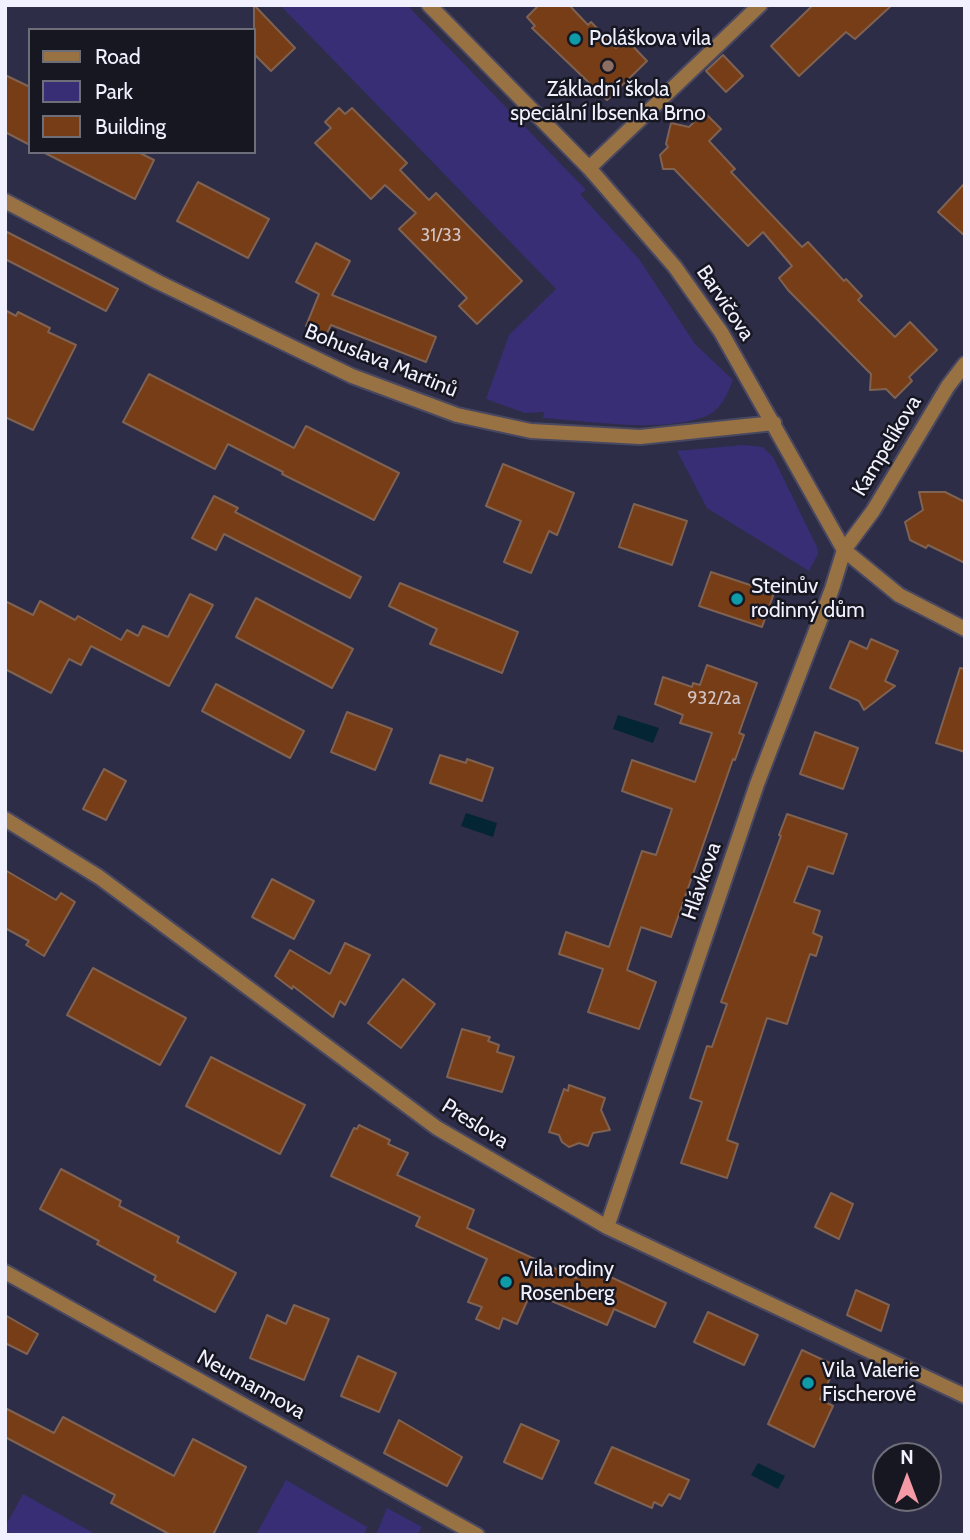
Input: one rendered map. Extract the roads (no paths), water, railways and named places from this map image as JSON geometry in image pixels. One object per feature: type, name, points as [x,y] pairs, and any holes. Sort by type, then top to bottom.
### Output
[{"type":"street","name":"Barvičova","points":[[429,5],[589,168],[675,267],[709,313],[844,550],[899,595],[965,629]]},
{"type":"street","points":[[589,168],[760,5]]},
{"type":"street","name":"Bohuslava Martinů","points":[[5,201],[158,282],[352,376],[457,415],[531,431],[640,436],[774,424]]},
{"type":"street","name":"Kampelíkova","points":[[844,550],[873,512],[948,386],[965,364]]},
{"type":"street","name":"Hlávkova","points":[[607,1227],[757,784],[832,589],[844,550]]},
{"type":"street","name":"Preslova","points":[[5,819],[99,877],[437,1128],[607,1227],[965,1396]]},
{"type":"street","name":"Neumannova","points":[[5,1272],[477,1535]]},
{"type":"water","points":[[618,715],[659,728],[653,743],[613,729]]},
{"type":"water","points":[[466,813],[497,823],[493,837],[461,826]]},
{"type":"water","points":[[758,1463],[785,1476],[778,1489],[751,1475]]},
{"type":"place","name":"Poláškova vila","points":[[575,39]]},
{"type":"place","name":"Základní škola speciální Ibsenka Brno","points":[[608,66]]},
{"type":"place","name":"Steinův rodinný dům","points":[[737,599]]},
{"type":"place","name":"Vila rodiny Rosenberg","points":[[506,1282]]},
{"type":"place","name":"Vila Valerie Fischerové","points":[[808,1383]]}]
